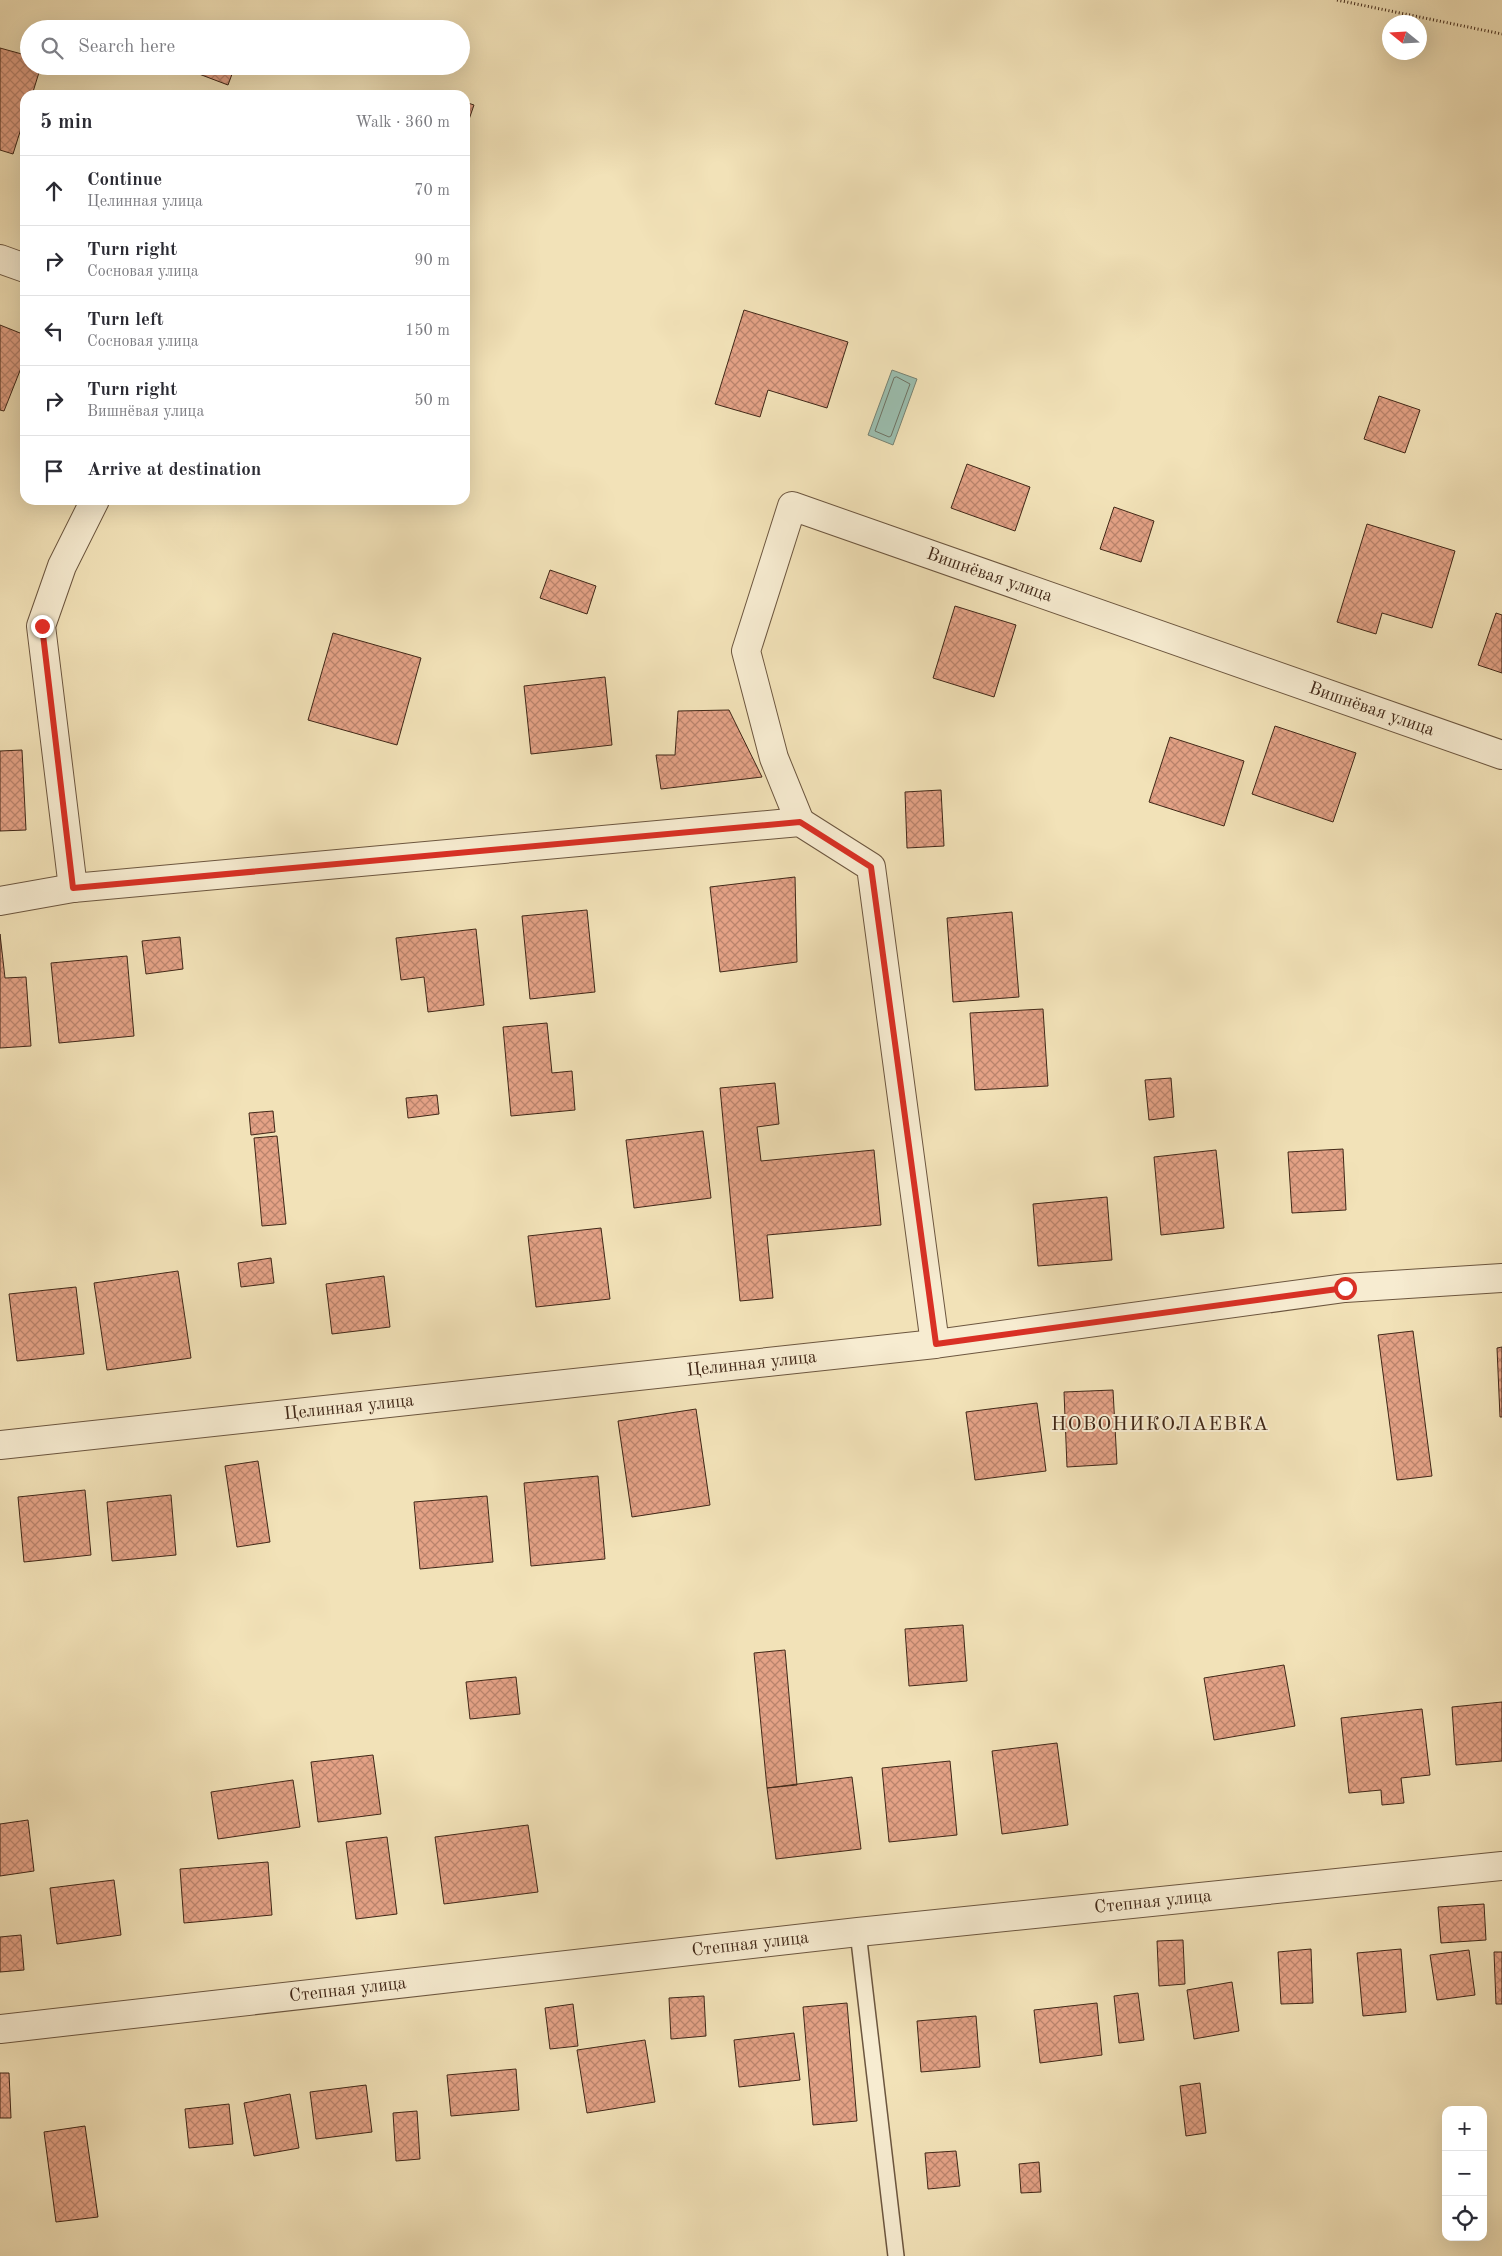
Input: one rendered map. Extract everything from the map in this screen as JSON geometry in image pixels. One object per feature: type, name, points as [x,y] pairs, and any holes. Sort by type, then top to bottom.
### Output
[{"type":"street","points":[[0,259],[20,266]]},
{"type":"street","points":[[73,888],[42,626],[62,566],[92,505]]},
{"type":"street","name":"Вишнёвая улица","points":[[800,822],[774,758],[746,651],[792,506],[1502,754]]},
{"type":"street","points":[[0,901],[73,888],[800,822],[871,867],[936,1344]]},
{"type":"street","name":"Целинная улица","points":[[0,1445],[936,1344],[1345,1288],[1502,1278]]},
{"type":"street","name":"Степная улица","points":[[0,2029],[858,1932],[1502,1866]]},
{"type":"lane","points":[[858,1932],[896,2256]]},
{"type":"path","points":[[1337,0],[1502,34]]},
{"type":"water","points":[[892,370],[917,379],[893,445],[868,435]]},
{"type":"building","points":[[0,48],[20,54],[20,75],[38,75],[34,90],[20,90],[20,132],[13,154],[0,150]]},
{"type":"building","points":[[202,75],[232,75],[228,85]]},
{"type":"building","points":[[470,104],[474,105],[470,117]]},
{"type":"building","points":[[744,310],[848,342],[827,408],[768,390],[760,417],[715,404]]},
{"type":"building","points":[[0,325],[20,333],[20,371],[4,411],[0,410]]},
{"type":"building","points":[[1379,396],[1420,410],[1405,453],[1364,439]]},
{"type":"building","points":[[967,464],[1030,487],[1015,531],[951,508]]},
{"type":"building","points":[[1114,507],[1154,521],[1141,562],[1100,549]]},
{"type":"building","points":[[1367,524],[1455,551],[1432,628],[1382,613],[1376,634],[1337,622]]},
{"type":"building","points":[[550,570],[596,586],[587,614],[540,598]]},
{"type":"building","points":[[955,606],[1016,625],[994,697],[933,678]]},
{"type":"building","points":[[1496,613],[1502,615],[1502,673],[1478,665]]},
{"type":"building","points":[[333,633],[421,658],[397,745],[308,720]]},
{"type":"building","points":[[605,677],[612,745],[531,754],[524,686]]},
{"type":"building","points":[[729,710],[762,777],[661,789],[656,755],[675,755],[678,711]]},
{"type":"building","points":[[1275,726],[1356,753],[1333,822],[1252,794]]},
{"type":"building","points":[[1170,737],[1244,761],[1224,826],[1149,802]]},
{"type":"building","points":[[22,750],[26,830],[0,831],[0,751]]},
{"type":"building","points":[[941,790],[944,846],[907,848],[905,792]]},
{"type":"building","points":[[795,877],[797,962],[720,972],[710,887]]},
{"type":"building","points":[[587,910],[595,992],[530,999],[522,916]]},
{"type":"building","points":[[1012,912],[1019,997],[953,1002],[947,918]]},
{"type":"building","points":[[476,929],[484,1005],[428,1012],[424,977],[401,980],[396,938]]},
{"type":"building","points":[[0,934],[5,978],[26,977],[31,1046],[0,1048]]},
{"type":"building","points":[[180,937],[183,969],[146,974],[142,941]]},
{"type":"building","points":[[127,956],[134,1036],[59,1043],[51,963]]},
{"type":"building","points":[[1043,1009],[1048,1086],[975,1090],[970,1013]]},
{"type":"building","points":[[547,1023],[552,1073],[572,1071],[575,1110],[511,1116],[503,1027]]},
{"type":"building","points":[[1171,1078],[1174,1117],[1149,1120],[1145,1080]]},
{"type":"building","points":[[775,1083],[779,1124],[757,1127],[761,1161],[874,1150],[881,1225],[767,1235],[773,1298],[740,1301],[720,1088]]},
{"type":"building","points":[[437,1095],[439,1114],[408,1118],[406,1098]]},
{"type":"building","points":[[273,1111],[275,1132],[251,1135],[249,1113]]},
{"type":"building","points":[[703,1131],[711,1198],[634,1208],[626,1140]]},
{"type":"building","points":[[277,1136],[286,1224],[262,1226],[254,1138]]},
{"type":"building","points":[[1343,1149],[1346,1210],[1292,1213],[1288,1152]]},
{"type":"building","points":[[1216,1150],[1224,1228],[1161,1235],[1154,1157]]},
{"type":"building","points":[[1107,1197],[1112,1260],[1038,1266],[1033,1204]]},
{"type":"building","points":[[601,1228],[610,1299],[536,1307],[528,1236]]},
{"type":"building","points":[[271,1258],[274,1283],[241,1287],[238,1263]]},
{"type":"building","points":[[178,1271],[191,1358],[107,1370],[94,1283]]},
{"type":"building","points":[[384,1276],[390,1327],[332,1334],[326,1284]]},
{"type":"building","points":[[76,1287],[84,1354],[17,1361],[9,1294]]},
{"type":"building","points":[[1413,1331],[1432,1476],[1397,1480],[1378,1335]]},
{"type":"building","points":[[1502,1347],[1502,1417],[1500,1417],[1497,1348]]},
{"type":"building","points":[[1113,1390],[1117,1464],[1067,1467],[1064,1392]]},
{"type":"building","points":[[1037,1403],[1046,1471],[975,1480],[966,1412]]},
{"type":"building","points":[[696,1409],[710,1505],[632,1517],[618,1421]]},
{"type":"building","points":[[258,1461],[270,1542],[237,1547],[225,1466]]},
{"type":"building","points":[[598,1476],[605,1559],[531,1566],[524,1483]]},
{"type":"building","points":[[85,1490],[91,1555],[24,1562],[18,1497]]},
{"type":"building","points":[[171,1495],[176,1555],[112,1561],[107,1502]]},
{"type":"building","points":[[487,1496],[493,1562],[420,1569],[414,1502]]},
{"type":"building","points":[[963,1625],[967,1681],[909,1686],[905,1629]]},
{"type":"building","points":[[785,1650],[797,1785],[767,1788],[754,1653]]},
{"type":"building","points":[[1284,1665],[1295,1726],[1214,1740],[1204,1678]]},
{"type":"building","points":[[516,1677],[520,1714],[470,1719],[466,1682]]},
{"type":"building","points":[[1502,1702],[1502,1761],[1456,1765],[1452,1707]]},
{"type":"building","points":[[1422,1709],[1430,1775],[1401,1778],[1404,1803],[1382,1805],[1381,1790],[1349,1793],[1341,1718]]},
{"type":"building","points":[[1057,1743],[1068,1825],[1002,1834],[992,1751]]},
{"type":"building","points":[[373,1755],[381,1814],[318,1822],[311,1762]]},
{"type":"building","points":[[950,1761],[957,1835],[889,1842],[882,1768]]},
{"type":"building","points":[[852,1777],[861,1849],[776,1859],[767,1788]]},
{"type":"building","points":[[293,1780],[300,1827],[218,1839],[211,1792]]},
{"type":"building","points":[[28,1820],[34,1871],[0,1876],[0,1824]]},
{"type":"building","points":[[528,1825],[538,1892],[444,1904],[435,1837]]},
{"type":"building","points":[[387,1837],[397,1914],[356,1919],[346,1842]]},
{"type":"building","points":[[268,1862],[272,1915],[184,1923],[180,1869]]},
{"type":"building","points":[[114,1880],[121,1935],[57,1944],[50,1888]]},
{"type":"building","points":[[1484,1904],[1486,1940],[1441,1943],[1438,1907]]},
{"type":"building","points":[[21,1935],[24,1970],[0,1972],[0,1937]]},
{"type":"building","points":[[1183,1940],[1185,1984],[1159,1986],[1157,1941]]},
{"type":"building","points":[[1311,1949],[1313,2003],[1281,2004],[1278,1952]]},
{"type":"building","points":[[1401,1949],[1406,2012],[1363,2016],[1357,1953]]},
{"type":"building","points":[[1469,1950],[1475,1995],[1437,2000],[1430,1955]]},
{"type":"building","points":[[1494,1952],[1502,1952],[1502,2004],[1496,2004]]},
{"type":"building","points":[[1232,1982],[1239,2031],[1194,2039],[1187,1990]]},
{"type":"building","points":[[1138,1993],[1144,2040],[1119,2043],[1114,1996]]},
{"type":"building","points":[[704,1996],[706,2036],[671,2039],[669,1998]]},
{"type":"building","points":[[847,2003],[857,2121],[813,2125],[803,2007]]},
{"type":"building","points":[[1097,2003],[1102,2055],[1040,2063],[1034,2010]]},
{"type":"building","points":[[573,2004],[578,2046],[550,2049],[545,2008]]},
{"type":"building","points":[[976,2016],[980,2067],[921,2072],[917,2021]]},
{"type":"building","points":[[794,2033],[800,2080],[739,2087],[734,2040]]},
{"type":"building","points":[[645,2040],[655,2102],[587,2113],[577,2050]]},
{"type":"building","points":[[516,2069],[519,2110],[451,2116],[447,2075]]},
{"type":"building","points":[[0,2073],[9,2073],[11,2118],[0,2118]]},
{"type":"building","points":[[1200,2083],[1206,2133],[1186,2136],[1180,2086]]},
{"type":"building","points":[[366,2085],[372,2132],[316,2139],[310,2092]]},
{"type":"building","points":[[290,2094],[299,2148],[254,2156],[244,2103]]},
{"type":"building","points":[[229,2104],[233,2144],[189,2148],[185,2109]]},
{"type":"building","points":[[417,2111],[420,2159],[396,2161],[393,2113]]},
{"type":"building","points":[[85,2126],[98,2217],[56,2222],[44,2132]]},
{"type":"building","points":[[956,2151],[960,2186],[928,2189],[925,2153]]},
{"type":"building","points":[[1039,2162],[1041,2192],[1021,2193],[1019,2164]]},
{"type":"district","name":"НОВОНИКОЛАЕВКА","points":[[1160,1425]]},
{"type":"route","points":[[42,626],[73,888],[800,822],[871,867],[936,1344],[1345,1288]]}]
